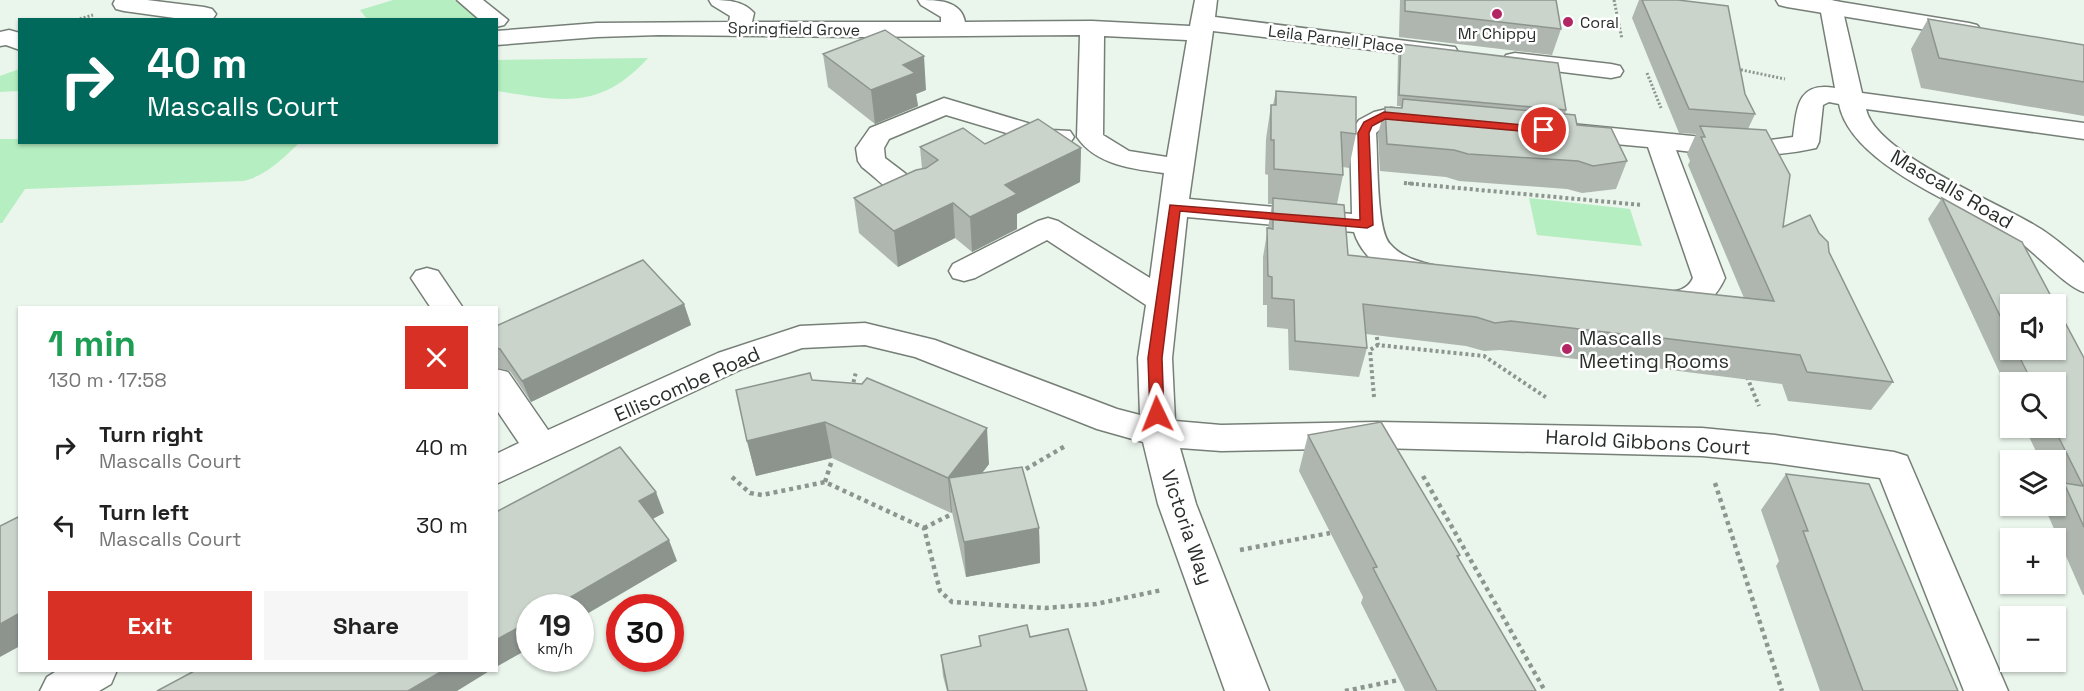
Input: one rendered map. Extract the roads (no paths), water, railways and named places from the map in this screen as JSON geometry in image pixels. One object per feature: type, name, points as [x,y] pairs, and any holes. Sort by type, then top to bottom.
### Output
[{"type":"street","points":[[468,0],[493,18]]},
{"type":"street","points":[[720,0],[742,13],[739,28]]},
{"type":"street","points":[[929,0],[952,14],[954,30]]},
{"type":"street","points":[[1787,0],[1989,33]]},
{"type":"street","points":[[124,4],[204,14],[201,18]]},
{"type":"street","name":"Mascalls Road","points":[[1831,7],[1838,96],[1872,140],[1900,163],[2027,233],[2069,266],[2084,282]]},
{"type":"street","name":"Springfield Grove","points":[[498,38],[597,30],[1092,28],[1204,19]]},
{"type":"street","name":"Leila Parnell Place","points":[[1204,19],[1468,54]]},
{"type":"street","name":"Victoria Way","points":[[1204,19],[1179,167],[1155,358],[1158,433],[1177,504],[1247,691]]},
{"type":"street","points":[[1092,28],[1090,137],[1100,149],[1123,159],[1179,167]]},
{"type":"street","points":[[0,39],[9,37],[18,42]]},
{"type":"street","points":[[0,57],[18,52]]},
{"type":"street","points":[[1492,57],[1611,71]]},
{"type":"street","points":[[1551,130],[1756,148],[1796,144],[1806,142],[1811,101],[1838,96],[2084,131]]},
{"type":"street","points":[[917,196],[872,161],[870,148],[879,134],[944,106],[1050,138],[1090,137]]},
{"type":"street","points":[[1456,122],[1384,115],[1368,124],[1363,133],[1368,237],[1377,250],[1393,263],[1412,272],[1458,278]]},
{"type":"street","points":[[1630,297],[1676,303],[1693,300],[1704,291],[1709,278],[1659,140]]},
{"type":"street","points":[[1175,207],[1367,225]]},
{"type":"street","points":[[964,271],[1048,227],[1163,301]]},
{"type":"street","points":[[427,278],[446,306]]},
{"type":"street","name":"Elliscombe Road","points":[[498,469],[730,361],[800,338],[865,334],[923,348],[1109,420],[1158,433]]},
{"type":"street","points":[[498,384],[542,449]]},
{"type":"street","name":"Harold Gibbons Court","points":[[1158,433],[1221,438],[1388,436],[1702,442],[1775,449],[1894,466],[1986,691]]},
{"type":"street","points":[[63,691],[93,672]]},
{"type":"place","name":"Mr Chippy","points":[[1497,14]]},
{"type":"place","name":"Coral","points":[[1568,22]]},
{"type":"place","name":"Mascalls Meeting Rooms","points":[[1567,349]]}]
